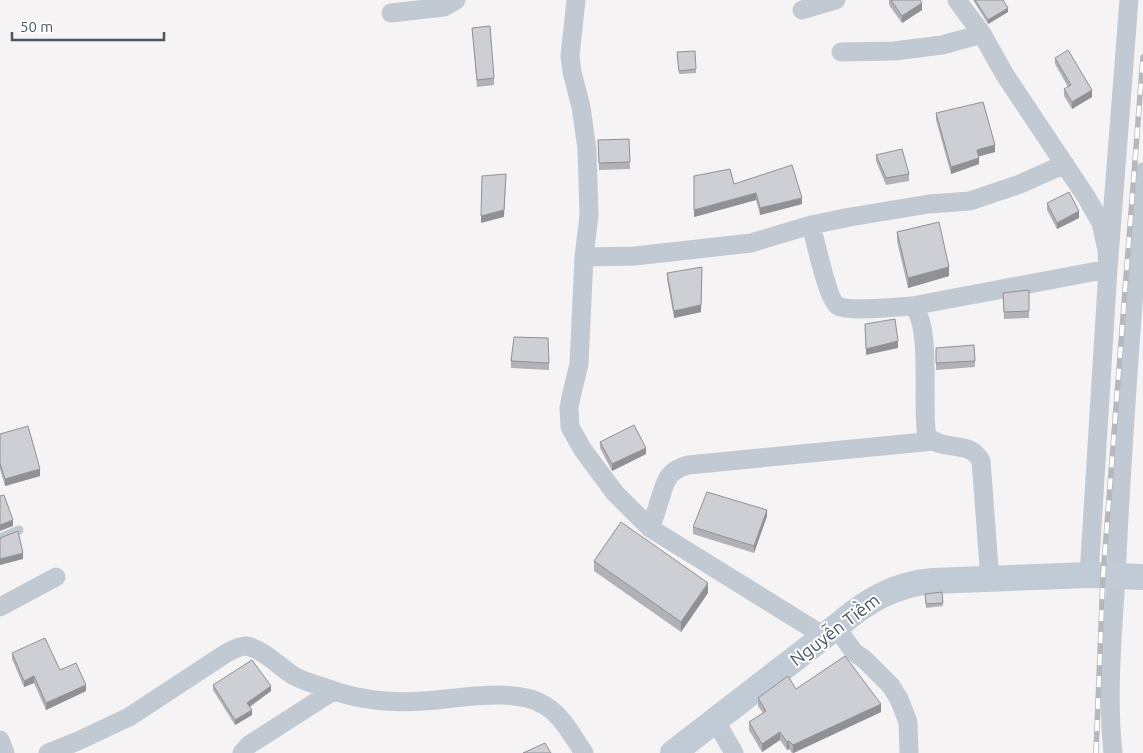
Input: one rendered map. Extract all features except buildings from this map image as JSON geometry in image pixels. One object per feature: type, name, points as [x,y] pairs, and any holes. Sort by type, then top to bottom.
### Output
[{"type":"street","points":[[390,13],[444,7],[456,0]]},
{"type":"street","points":[[576,0],[570,56],[588,149],[589,215],[584,257],[580,364],[571,397],[570,427],[583,450],[615,493],[650,528],[830,632],[865,660],[891,686],[900,699],[908,722],[910,753]]},
{"type":"street","points":[[802,10],[836,0]]},
{"type":"street","points":[[957,0],[982,34],[1005,76],[1088,198],[1101,223],[1108,269]]},
{"type":"street","points":[[1089,575],[1108,269],[1129,0]]},
{"type":"street","points":[[841,52],[894,51],[942,45],[982,34]]},
{"type":"street","points":[[584,257],[636,256],[751,243],[811,225],[850,217],[970,201],[1020,184],[1065,164]]},
{"type":"street","points":[[1113,753],[1111,677],[1124,416],[1143,172]]},
{"type":"street","points":[[811,225],[828,288],[834,303],[844,308],[912,306],[1108,269]]},
{"type":"street","points":[[912,306],[917,312],[922,331],[926,367],[924,407],[927,437],[934,441],[971,450],[978,456],[981,462],[990,580]]},
{"type":"street","points":[[650,528],[668,477],[681,467],[934,441]]},
{"type":"street","name":"Nguyễn Tiềm","points":[[674,753],[715,720],[744,700],[855,610],[894,589],[916,582],[933,580],[990,580],[1089,575],[1143,577]]},
{"type":"street","points":[[0,607],[56,577]]},
{"type":"street","points":[[48,753],[129,717],[202,668],[239,647],[246,646],[253,648],[295,676],[333,691],[363,698],[398,701],[508,695],[529,698],[546,706],[562,720],[584,753]]},
{"type":"street","points":[[242,753],[249,745],[333,691]]},
{"type":"street","points":[[715,720],[734,753]]},
{"type":"street","points":[[0,740],[5,753]]},
{"type":"lane","points":[[0,538],[19,530]]},
{"type":"railway","points":[[1096,753],[1103,577],[1143,57]]}]
